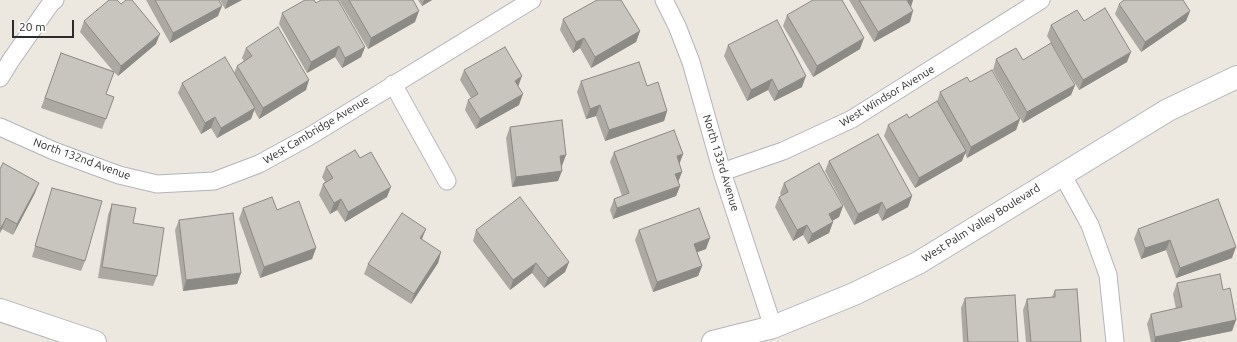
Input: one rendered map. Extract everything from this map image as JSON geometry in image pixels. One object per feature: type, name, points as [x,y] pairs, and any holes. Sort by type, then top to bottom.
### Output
[{"type":"street","points":[[0,78],[51,3],[55,0]]},
{"type":"street","name":"West Cambridge Avenue","points":[[214,181],[259,164],[310,136],[532,0]]},
{"type":"street","name":"North 133rd Avenue","points":[[664,0],[677,26],[690,62],[722,172],[773,327]]},
{"type":"street","name":"West Windsor Avenue","points":[[722,172],[783,151],[852,119],[1041,0]]},
{"type":"street","name":"West Palm Valley Boulevard","points":[[713,342],[773,327],[854,294],[918,263],[1168,110],[1237,77]]},
{"type":"street","points":[[393,84],[447,181]]},
{"type":"street","name":"North 132nd Avenue","points":[[0,127],[54,151],[119,175],[157,184],[214,181]]},
{"type":"street","points":[[1062,174],[1090,225],[1108,275],[1115,342]]},
{"type":"street","points":[[0,310],[95,342]]},
{"type":"building","points":[[109,0],[117,0],[121,4],[126,0],[132,0],[160,34],[121,66],[84,21]]},
{"type":"building","points":[[155,0],[219,0],[222,6],[173,33]]},
{"type":"building","points":[[305,0],[314,0],[316,3],[321,0],[338,0],[365,47],[345,58],[339,46],[311,62],[282,13]]},
{"type":"building","points":[[349,0],[413,0],[419,11],[371,38]]},
{"type":"building","points":[[597,0],[621,0],[640,31],[595,57],[584,38],[576,42],[563,19]]},
{"type":"building","points":[[813,0],[842,0],[864,38],[817,66],[787,15]]},
{"type":"building","points":[[859,0],[907,0],[913,11],[878,32]]},
{"type":"building","points":[[1124,0],[1183,0],[1190,11],[1145,42],[1119,4]]},
{"type":"building","points":[[1105,8],[1131,52],[1083,80],[1051,25],[1077,10],[1084,21]]},
{"type":"building","points":[[777,20],[806,76],[778,91],[772,79],[751,90],[728,45]]},
{"type":"building","points":[[278,27],[309,80],[263,108],[237,66],[252,56],[246,48]]},
{"type":"building","points":[[1051,43],[1075,85],[1027,112],[996,59],[1016,48],[1023,60]]},
{"type":"building","points":[[505,47],[522,76],[515,81],[523,94],[480,119],[468,100],[478,94],[464,70]]},
{"type":"building","points":[[61,53],[114,72],[106,94],[114,97],[106,119],[45,98]]},
{"type":"building","points":[[225,57],[255,108],[221,128],[215,117],[205,123],[182,83]]},
{"type":"building","points":[[639,62],[647,86],[658,82],[667,111],[609,130],[600,105],[590,109],[581,81]]},
{"type":"building","points":[[992,70],[1020,119],[971,147],[940,92],[967,77],[970,82]]},
{"type":"building","points":[[937,101],[966,151],[919,178],[888,125],[907,114],[909,118]]},
{"type":"building","points":[[562,120],[566,155],[560,156],[562,171],[516,177],[510,127]]},
{"type":"building","points":[[674,130],[683,154],[677,156],[682,172],[675,174],[680,186],[617,208],[614,199],[629,193],[614,152]]},
{"type":"building","points":[[878,134],[912,196],[886,210],[882,202],[858,214],[829,161]]},
{"type":"building","points":[[355,150],[360,158],[371,152],[391,187],[348,212],[341,199],[334,203],[323,184],[333,178],[326,167]]},
{"type":"building","points":[[3,163],[39,183],[17,224],[6,218],[0,228],[0,169]]},
{"type":"building","points":[[819,163],[843,206],[829,214],[833,222],[812,234],[807,225],[797,230],[779,197],[788,192],[784,183]]},
{"type":"building","points":[[52,188],[102,201],[85,261],[35,246]]},
{"type":"building","points":[[272,197],[277,210],[299,201],[316,248],[264,267],[243,208]]},
{"type":"building","points":[[520,197],[569,262],[548,278],[536,263],[513,280],[476,230]]},
{"type":"building","points":[[1218,199],[1236,247],[1180,268],[1170,240],[1145,248],[1138,229]]},
{"type":"building","points":[[112,204],[136,208],[133,223],[164,228],[157,276],[102,267]]},
{"type":"building","points":[[699,208],[710,238],[694,244],[702,266],[657,282],[639,230]]},
{"type":"building","points":[[233,213],[241,273],[186,280],[179,220]]},
{"type":"building","points":[[402,213],[426,229],[420,238],[441,252],[414,294],[368,264]]},
{"type":"building","points":[[1220,274],[1223,290],[1230,288],[1236,320],[1155,337],[1151,314],[1182,307],[1177,283]]},
{"type":"building","points":[[1077,289],[1081,342],[1031,342],[1027,299],[1055,297],[1055,290]]},
{"type":"building","points":[[1015,295],[1018,342],[968,342],[965,298]]}]
